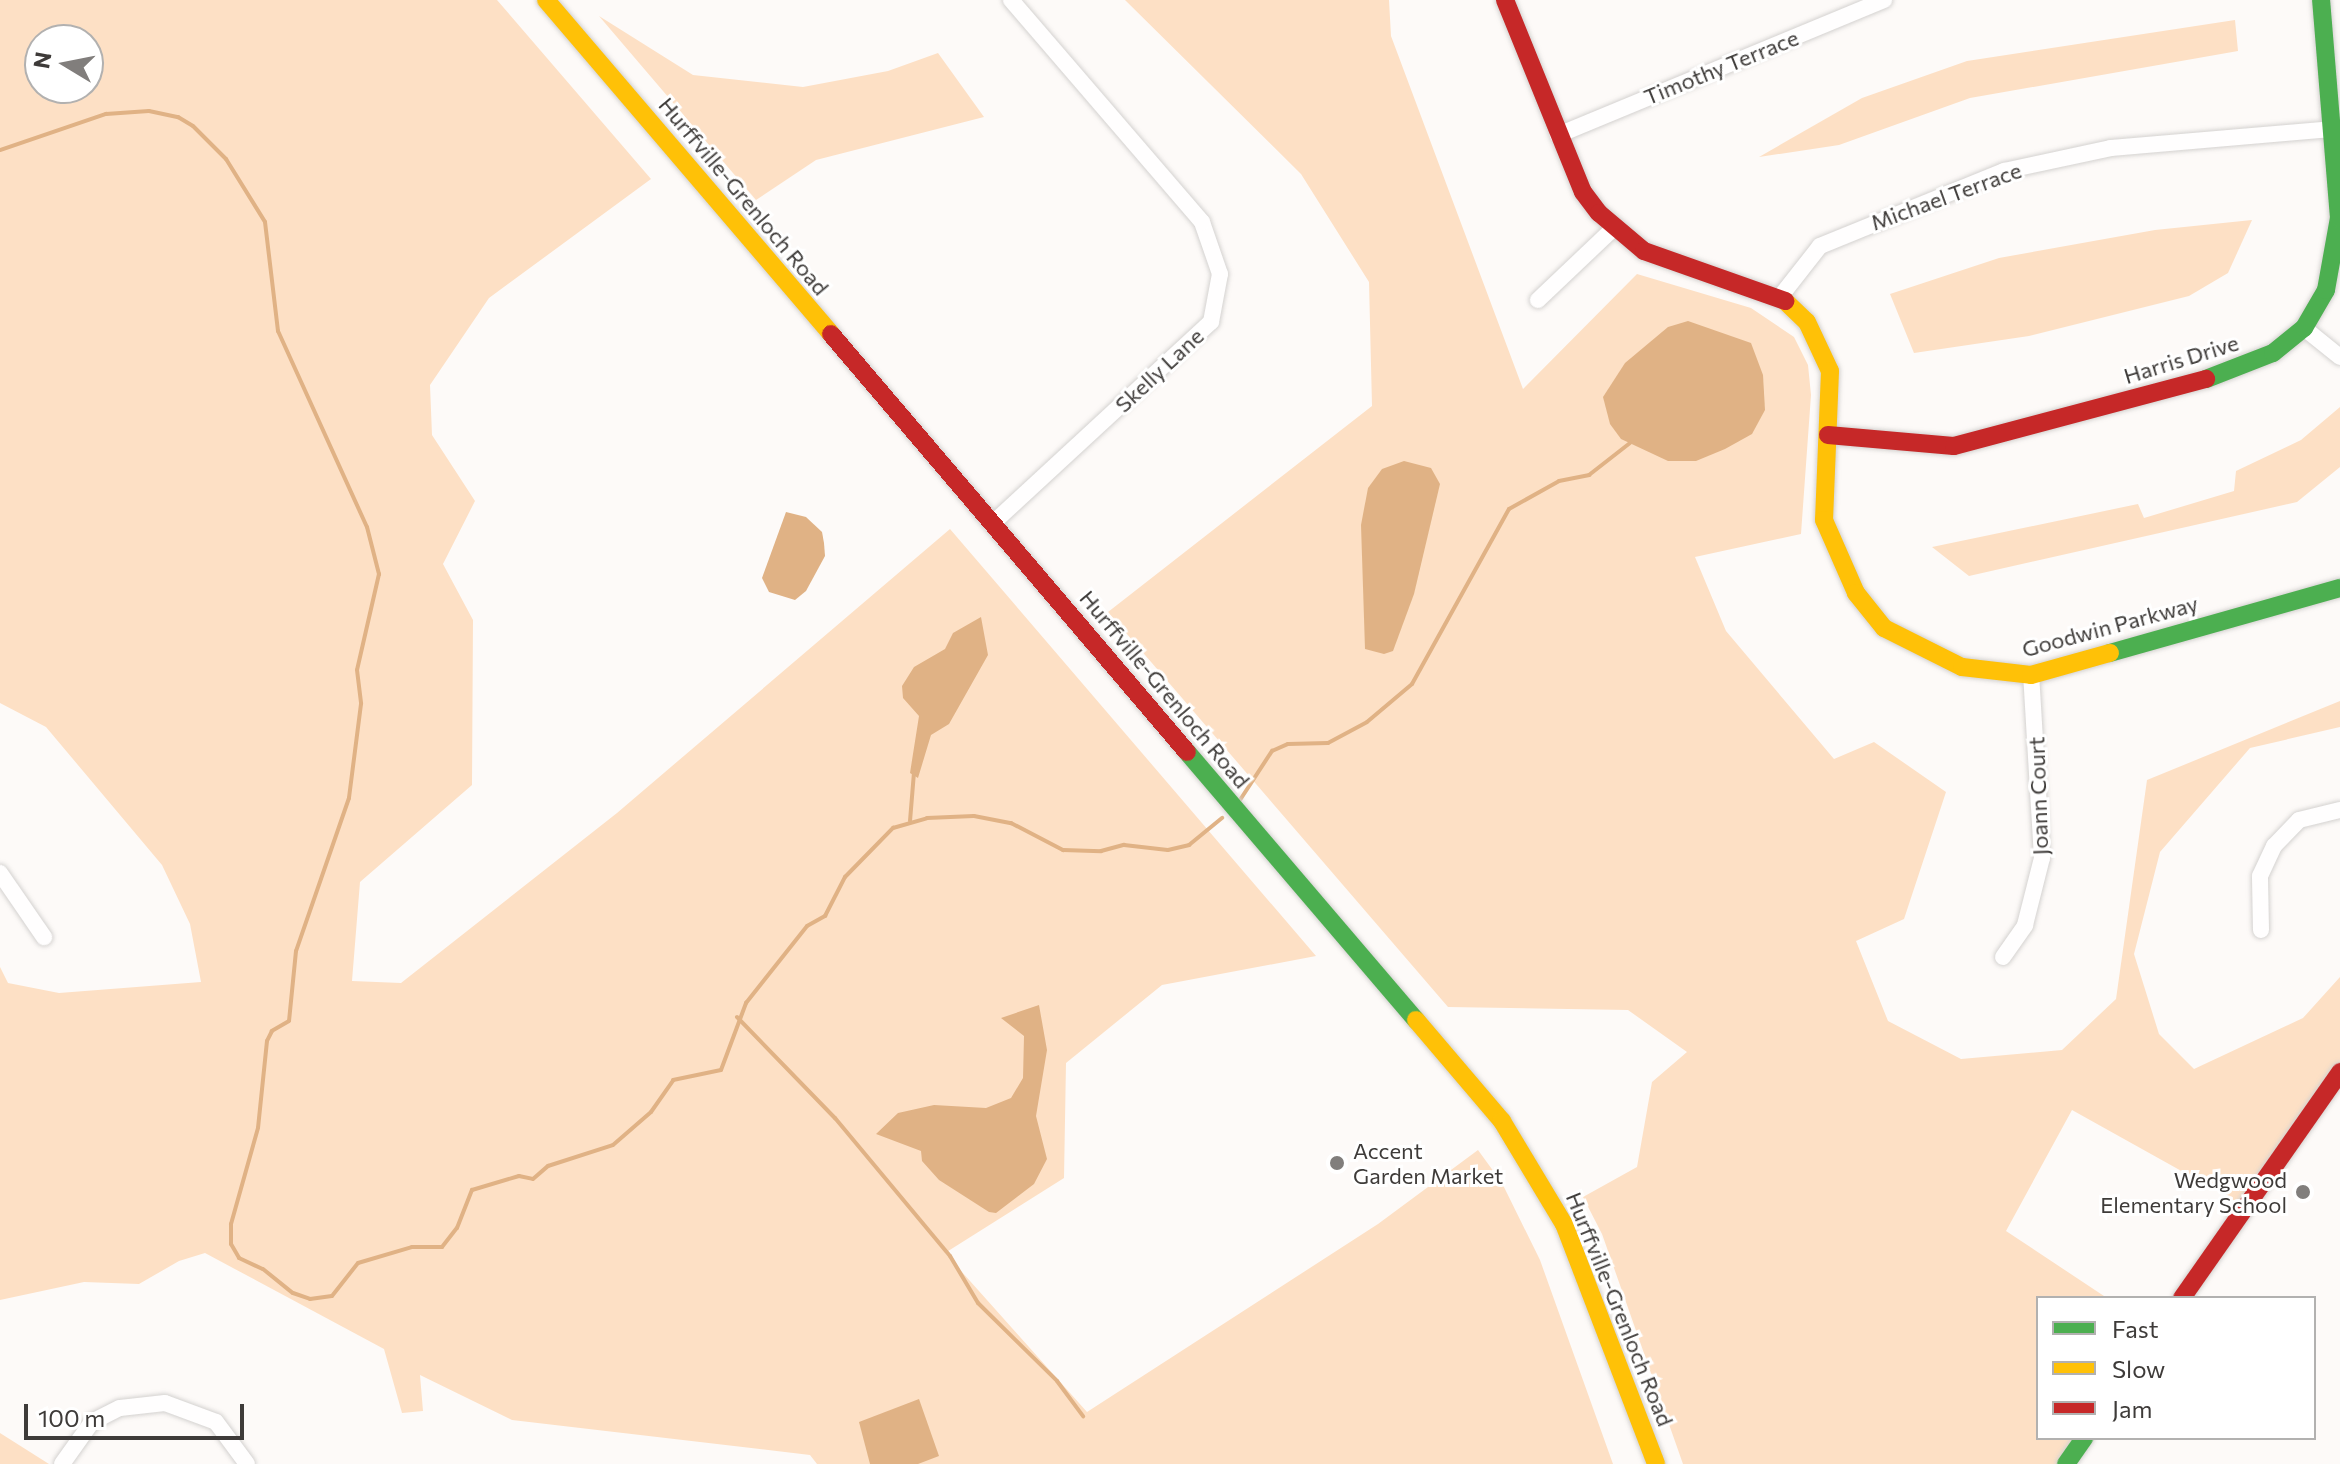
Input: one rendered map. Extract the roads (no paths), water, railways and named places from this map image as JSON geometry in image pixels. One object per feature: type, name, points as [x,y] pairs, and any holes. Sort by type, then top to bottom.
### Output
[{"type":"street","name":"Hurffville-Grenloch Road","points":[[546,0],[1502,1121],[1564,1224],[1656,1464]]},
{"type":"street","name":"Skelly Lane","points":[[992,524],[1211,322],[1220,274],[1202,222],[1011,0]]},
{"type":"street","name":"Goodwin Parkway","points":[[1505,0],[1583,192],[1615,227],[1644,251],[1780,297],[1807,322],[1830,371],[1824,520],[1856,593],[1884,628],[1962,667],[2031,675],[2340,588]]},
{"type":"street","name":"Timothy Terrace","points":[[1558,135],[1884,0]]},
{"type":"street","name":"Harris Drive","points":[[1828,435],[1954,446],[1981,441],[2235,371],[2273,353],[2304,328],[2326,290],[2336,251],[2321,0]]},
{"type":"street","name":"Michael Terrace","points":[[1780,297],[1820,246],[2004,171],[2111,148],[2331,129]]},
{"type":"street","points":[[1538,300],[1615,227]]},
{"type":"street","points":[[2304,328],[2340,357]]},
{"type":"street","name":"Joann Court","points":[[2003,957],[2025,925],[2042,858],[2031,675]]},
{"type":"street","points":[[2261,930],[2260,876],[2274,846],[2299,820],[2340,810]]},
{"type":"street","points":[[0,873],[44,937]]},
{"type":"street","points":[[2183,1296],[2340,1072]]},
{"type":"street","points":[[62,1464],[92,1422],[145,1403],[193,1411],[216,1422],[247,1464]]},
{"type":"street","points":[[2066,1464],[2083,1440]]},
{"type":"waterway","points":[[0,150],[106,114],[149,111],[178,117],[193,126],[226,159],[265,222],[278,331],[367,527],[379,574],[357,670],[361,704],[349,798],[296,951],[289,1021],[272,1031],[267,1041],[258,1128],[231,1224],[231,1244],[239,1258],[263,1269],[293,1293],[310,1299],[332,1296],[358,1263],[412,1247],[442,1247],[457,1228],[472,1190],[519,1176],[533,1179],[548,1166],[613,1145],[651,1112],[673,1080],[721,1070],[746,1003],[807,926],[825,916],[845,877],[893,828],[927,818],[974,816],[1011,823],[1063,850],[1101,851],[1124,845],[1168,850],[1189,845],[1222,818]]},
{"type":"waterway","points":[[1240,800],[1272,751],[1288,744],[1328,743],[1367,722],[1412,684],[1509,509],[1559,481],[1589,475],[1630,443]]},
{"type":"waterway","points":[[910,821],[914,772]]},
{"type":"waterway","points":[[737,1017],[835,1118],[950,1256],[978,1303],[1057,1381],[1083,1416]]},
{"type":"place","name":"Accent Garden Market","points":[[1337,1163]]},
{"type":"place","name":"Wedgwood Elementary School","points":[[2303,1192]]}]
